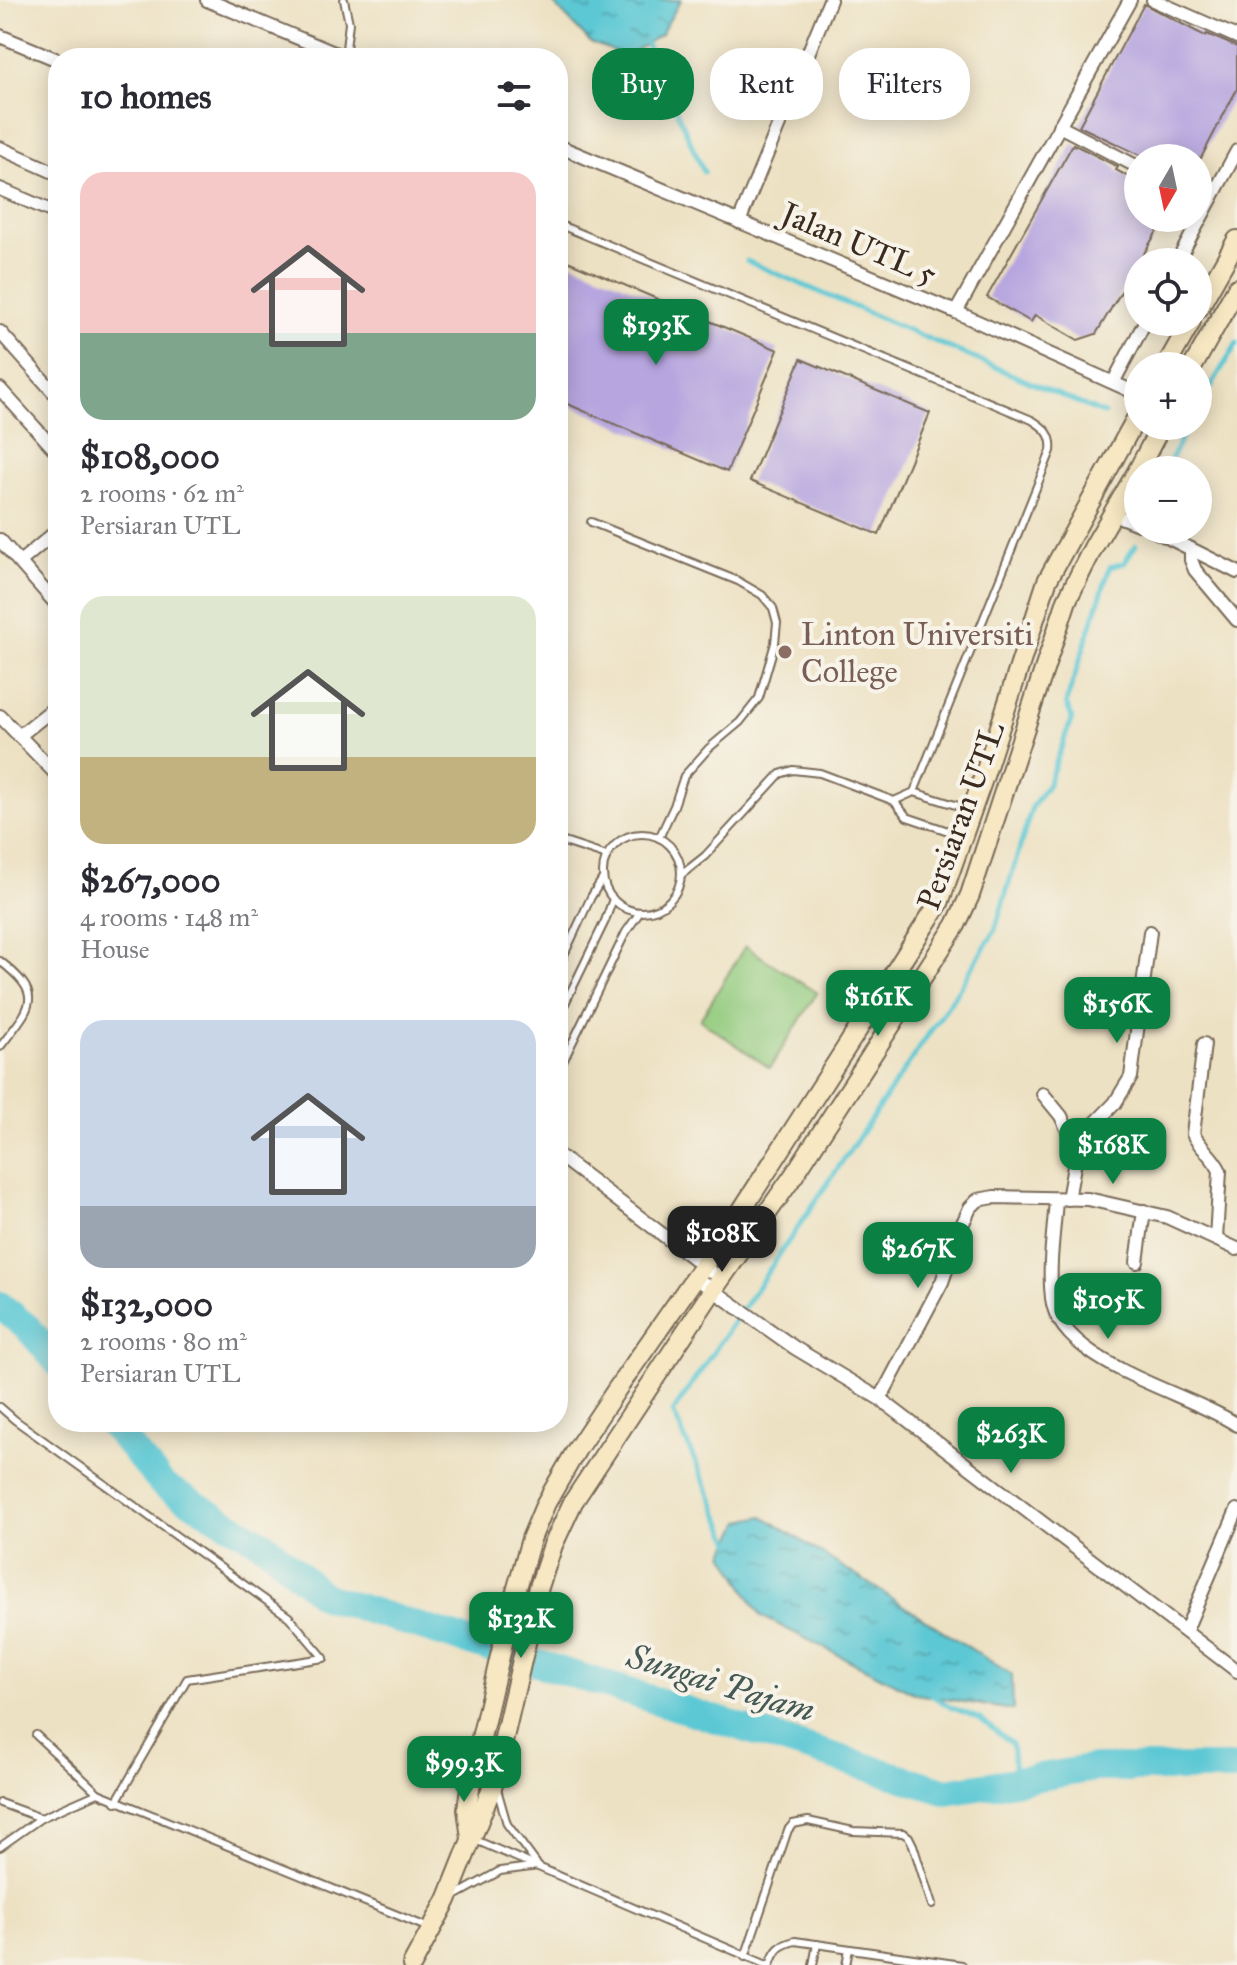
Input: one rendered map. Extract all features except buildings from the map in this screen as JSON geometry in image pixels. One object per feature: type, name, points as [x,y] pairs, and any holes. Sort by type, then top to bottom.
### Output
[{"type":"street","points":[[207,0],[238,6],[325,48]]},
{"type":"street","points":[[739,222],[830,0]]},
{"type":"street","points":[[956,312],[1130,0]]},
{"type":"street","points":[[1153,0],[1237,37]]},
{"type":"street","points":[[0,36],[48,56]]},
{"type":"street","points":[[1059,126],[1124,160]]},
{"type":"street","points":[[0,148],[48,170]]},
{"type":"street","name":"Jalan UTL 5","points":[[568,150],[956,312],[1124,386]]},
{"type":"street","points":[[1212,187],[1237,151]]},
{"type":"street","points":[[0,189],[48,210]]},
{"type":"street","points":[[1212,284],[1237,240]]},
{"type":"street","points":[[1201,352],[1237,288]]},
{"type":"street","points":[[0,332],[48,386]]},
{"type":"street","points":[[1114,381],[1138,336]]},
{"type":"street","points":[[0,389],[48,440]]},
{"type":"street","name":"Persiaran UTL","points":[[471,1838],[467,1809],[490,1700],[511,1609],[531,1539],[546,1503],[577,1449],[700,1272],[930,919],[948,883],[1047,581],[1124,440]]},
{"type":"street","name":"Persiaran UTL","points":[[432,1929],[447,1900],[493,1785],[531,1616],[553,1545],[573,1502],[721,1290],[964,910],[1067,600],[1124,495]]},
{"type":"street","points":[[1113,514],[1124,518]]},
{"type":"street","points":[[20,562],[48,538]]},
{"type":"street","points":[[0,540],[48,594]]},
{"type":"street","points":[[1181,544],[1237,572]]},
{"type":"street","points":[[1191,549],[1195,570],[1237,620]]},
{"type":"street","points":[[19,736],[48,713]]},
{"type":"street","points":[[0,716],[48,766]]},
{"type":"street","points":[[1150,932],[1131,1077],[1115,1103],[1083,1136],[1077,1150],[1062,1199],[1052,1300],[1062,1327],[1084,1347],[1118,1369],[1221,1414],[1237,1425]]},
{"type":"street","points":[[1204,1044],[1193,1134],[1220,1171],[1216,1239]]},
{"type":"street","points":[[1043,1094],[1061,1116],[1077,1150]]},
{"type":"street","points":[[568,1163],[755,1321],[880,1399],[1237,1671]]},
{"type":"street","points":[[880,1399],[942,1282],[970,1208],[978,1200],[994,1197],[1088,1199],[1144,1211],[1189,1226],[1237,1249]]},
{"type":"street","points":[[1137,1262],[1144,1211]]},
{"type":"street","points":[[1186,1630],[1237,1510]]},
{"type":"street","points":[[412,1965],[432,1929]]},
{"type":"lane","points":[[344,0],[349,23],[347,48]]},
{"type":"lane","points":[[568,228],[1032,420],[1050,435],[1051,451],[914,792]]},
{"type":"lane","points":[[591,522],[738,581],[762,595],[773,608],[777,623],[775,643],[759,698],[740,722],[709,748],[684,776],[659,838]]},
{"type":"lane","points":[[681,875],[705,856],[780,774],[793,770],[820,773],[894,801],[907,817],[964,835]]},
{"type":"lane","points":[[894,801],[914,792],[972,810]]},
{"type":"lane","points":[[568,946],[603,878],[607,856],[614,846],[635,835],[659,838],[676,853],[681,875],[679,887],[664,906],[640,912],[630,910],[613,899],[603,878]]},
{"type":"lane","points":[[568,843],[607,856]]},
{"type":"lane","points":[[568,997],[613,899]]},
{"type":"lane","points":[[568,1047],[626,932],[640,912]]},
{"type":"lane","points":[[0,961],[24,980],[30,995],[26,1014],[0,1047]]},
{"type":"lane","points":[[1,1409],[289,1617],[324,1658],[187,1679],[116,1802]]},
{"type":"lane","points":[[36,1735],[98,1793],[116,1802],[432,1929]]},
{"type":"lane","points":[[493,1785],[498,1790],[507,1824],[538,1866]]},
{"type":"lane","points":[[0,1847],[41,1818],[98,1793]]},
{"type":"lane","points":[[0,1803],[41,1818]]},
{"type":"lane","points":[[745,1957],[788,1830],[799,1821],[853,1831],[903,1833],[913,1845],[932,1905]]},
{"type":"lane","points":[[471,1838],[769,1965],[775,1951],[795,1941],[962,1965]]},
{"type":"lane","points":[[447,1900],[500,1871],[538,1866]]},
{"type":"lane","points":[[813,1965],[817,1944]]},
{"type":"lane","points":[[846,1965],[849,1949]]},
{"type":"green space","points":[[745,946],[817,993],[770,1068],[700,1020]]},
{"type":"water","points":[[550,0],[681,0],[661,34],[639,48],[605,48],[591,43]]},
{"type":"water","points":[[763,1516],[1012,1675],[1013,1710],[916,1694],[761,1616],[724,1554],[741,1521]]},
{"type":"waterway","points":[[646,43],[704,172]]},
{"type":"waterway","points":[[747,261],[1104,414]]},
{"type":"waterway","points":[[1212,385],[1237,343]]},
{"type":"waterway","points":[[1173,456],[1180,440]]},
{"type":"waterway","points":[[732,1544],[673,1412],[957,992],[995,930],[1032,807],[1048,784],[1072,718],[1066,703],[1110,567],[1124,563],[1136,545]]},
{"type":"waterway","name":"Sungai Pajam","points":[[0,1305],[27,1327],[48,1351]]},
{"type":"waterway","name":"Sungai Pajam","points":[[118,1432],[164,1486],[266,1545],[323,1596],[947,1792],[1095,1768],[1237,1768]]},
{"type":"waterway","points":[[931,1695],[950,1707],[979,1718],[1012,1744],[1016,1781]]},
{"type":"place","name":"Linton Universiti College","points":[[785,652]]}]
